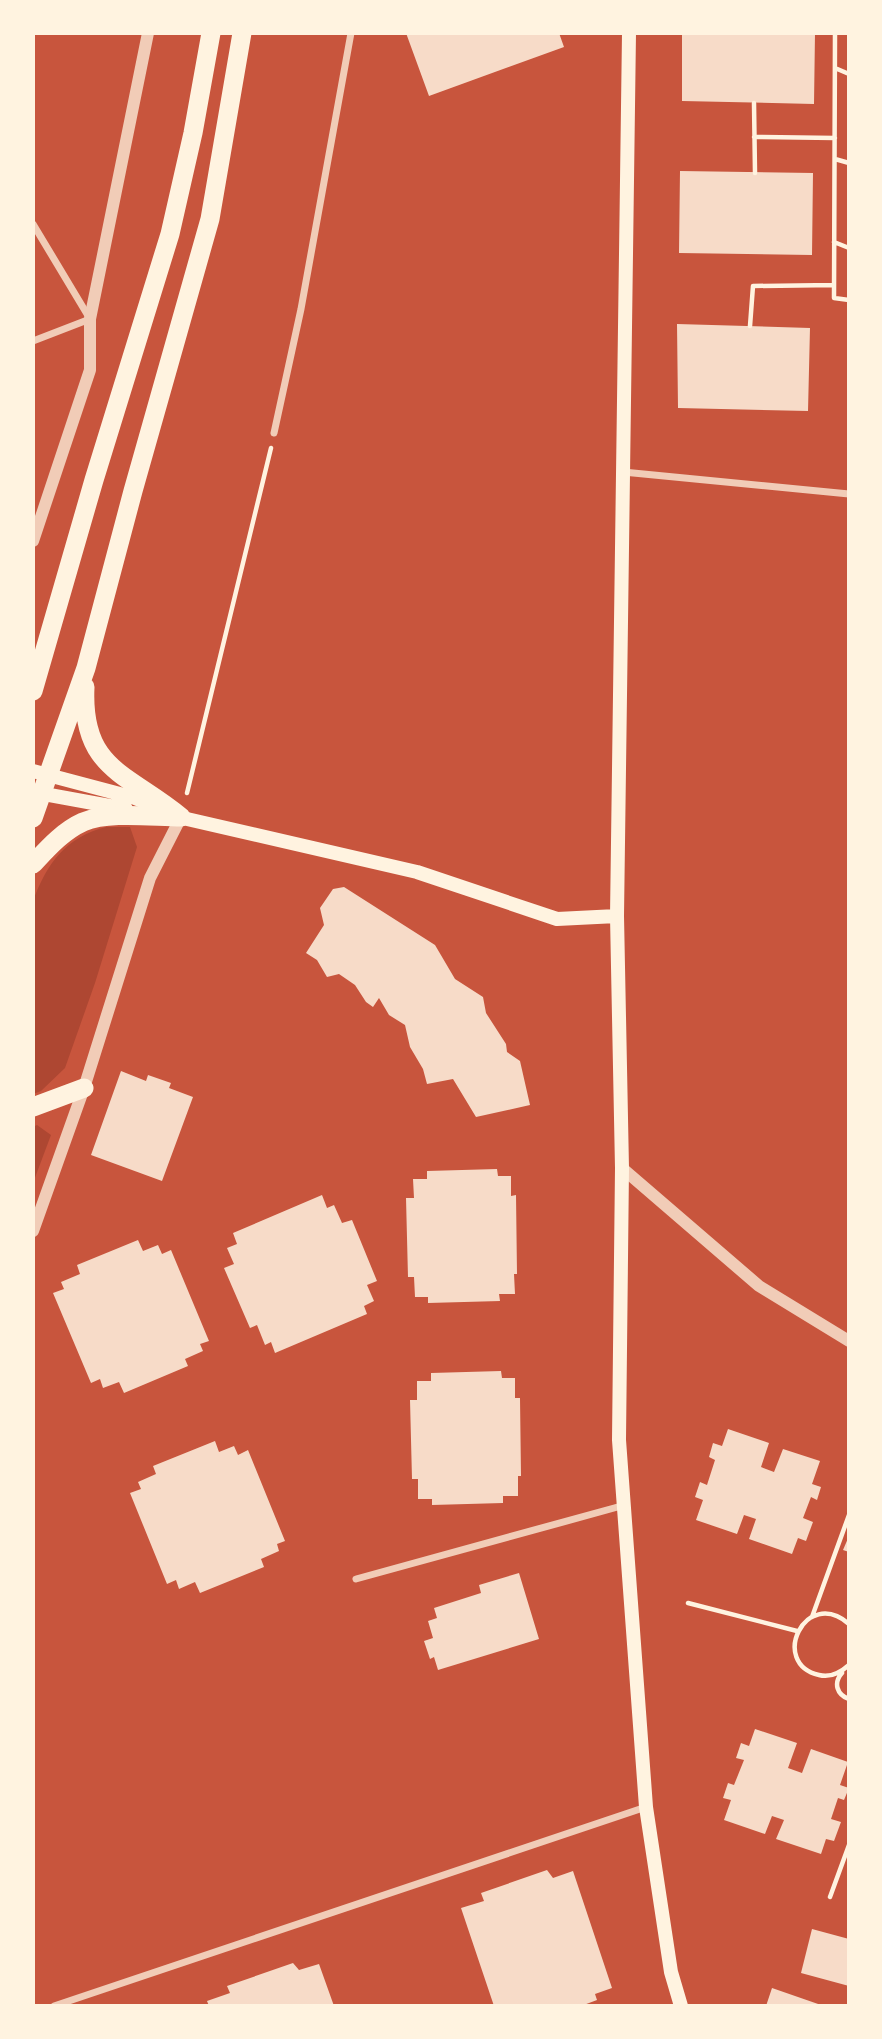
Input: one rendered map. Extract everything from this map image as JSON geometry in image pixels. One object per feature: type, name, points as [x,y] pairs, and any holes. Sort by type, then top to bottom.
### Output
[{"type":"highway","points":[[33,691],[94,480],[170,234],[193,133],[211,33]]},
{"type":"highway","points":[[33,818],[41,773],[86,668],[133,491],[211,219],[242,33]]},
{"type":"highway","points":[[86,668],[85,723],[105,763],[157,797],[181,817]]},
{"type":"highway","points":[[33,864],[64,833],[83,822],[109,817],[181,817]]},
{"type":"highway","points":[[33,1107],[84,1088]]},
{"type":"main road","points":[[629,33],[617,916],[622,1168],[620,1440],[646,1807],[671,1972],[681,2006]]},
{"type":"main road","points":[[41,773],[135,798],[181,817]]},
{"type":"main road","points":[[38,793],[181,817],[417,872],[557,919],[617,916]]},
{"type":"street","points":[[33,541],[90,370],[90,319],[148,33]]},
{"type":"street","points":[[274,433],[301,309],[351,33]]},
{"type":"street","points":[[33,223],[90,319]]},
{"type":"street","points":[[33,341],[90,319]]},
{"type":"street","points":[[622,472],[849,494]]},
{"type":"street","points":[[33,1231],[84,1088],[150,878],[181,817]]},
{"type":"street","points":[[622,1168],[759,1286],[849,1341]]},
{"type":"street","points":[[356,1579],[626,1504]]},
{"type":"street","points":[[54,2006],[646,1807]]},
{"type":"path","points":[[835,33],[834,298],[849,300]]},
{"type":"path","points":[[835,68],[849,74]]},
{"type":"path","points":[[754,103],[755,173]]},
{"type":"path","points":[[754,137],[835,138]]},
{"type":"path","points":[[835,159],[849,163]]},
{"type":"path","points":[[834,242],[849,248]]},
{"type":"path","points":[[750,326],[752,286],[834,285]]},
{"type":"path","points":[[181,817],[274,433]]},
{"type":"path","points":[[846,1669],[834,1675],[814,1674],[805,1669],[795,1651],[797,1632],[811,1617],[849,1514]]},
{"type":"path","points":[[688,1603],[797,1632]]},
{"type":"path","points":[[811,1617],[832,1614],[849,1624]]},
{"type":"path","points":[[846,1669],[838,1677],[837,1686],[841,1695],[849,1699]]},
{"type":"path","points":[[830,1897],[849,1845]]},
{"type":"shaded area","points":[[106,827],[130,827],[137,847],[95,983],[65,1068],[41,1091],[33,1094],[33,901],[45,875],[60,854],[80,837]]},
{"type":"shaded area","points":[[37,1125],[51,1135],[33,1183],[33,1127]]},
{"type":"building","points":[[406,33],[559,33],[564,47],[429,96]]},
{"type":"building","points":[[682,33],[815,33],[814,104],[682,101]]},
{"type":"building","points":[[680,171],[813,173],[812,255],[679,253]]},
{"type":"building","points":[[677,324],[810,328],[808,411],[678,408]]},
{"type":"building","points":[[344,887],[435,945],[455,979],[483,997],[486,1013],[506,1044],[507,1052],[520,1061],[530,1105],[476,1117],[453,1079],[427,1084],[423,1069],[410,1047],[405,1025],[389,1015],[379,998],[373,1007],[366,1002],[355,985],[339,974],[327,977],[317,960],[306,953],[324,925],[320,908],[333,889]]},
{"type":"building","points":[[121,1071],[146,1081],[148,1075],[171,1083],[169,1088],[193,1097],[162,1181],[91,1155]]},
{"type":"building","points":[[497,1169],[498,1176],[511,1176],[511,1196],[516,1195],[515,1294],[499,1294],[500,1301],[428,1303],[428,1297],[415,1297],[414,1277],[408,1277],[406,1198],[414,1198],[413,1179],[427,1179],[427,1171]]},
{"type":"building","points":[[322,1195],[327,1208],[334,1205],[342,1223],[352,1220],[377,1281],[367,1285],[374,1301],[364,1306],[367,1314],[275,1353],[271,1342],[265,1345],[257,1325],[250,1328],[224,1268],[234,1264],[227,1248],[237,1244],[233,1233]]},
{"type":"building","points":[[138,1240],[143,1251],[158,1245],[162,1254],[171,1250],[209,1341],[200,1344],[203,1351],[185,1359],[188,1366],[124,1393],[119,1382],[103,1388],[100,1379],[91,1383],[53,1293],[64,1289],[61,1282],[80,1274],[77,1265]]},
{"type":"building","points":[[501,1371],[502,1378],[515,1378],[515,1398],[520,1398],[521,1476],[518,1476],[518,1496],[503,1496],[503,1503],[432,1505],[432,1499],[418,1499],[418,1479],[412,1479],[410,1400],[417,1400],[417,1381],[431,1381],[431,1373]]},
{"type":"building","points":[[728,1429],[769,1443],[761,1467],[774,1472],[783,1449],[820,1461],[812,1484],[821,1487],[817,1500],[811,1497],[803,1518],[813,1522],[806,1541],[798,1538],[792,1554],[749,1539],[756,1519],[744,1515],[737,1534],[696,1520],[703,1500],[695,1497],[700,1482],[707,1485],[715,1460],[709,1457],[713,1443],[722,1446]]},
{"type":"building","points":[[215,1441],[219,1452],[234,1446],[238,1455],[248,1450],[285,1541],[277,1544],[279,1551],[261,1559],[264,1567],[200,1593],[195,1582],[179,1589],[176,1580],[167,1584],[130,1493],[141,1489],[138,1482],[156,1474],[153,1466]]},
{"type":"building","points":[[849,1536],[849,1552],[843,1550]]},
{"type":"building","points":[[519,1573],[539,1639],[438,1670],[434,1657],[430,1659],[424,1641],[433,1638],[428,1621],[437,1618],[434,1608],[481,1593],[479,1585]]},
{"type":"building","points":[[755,1729],[797,1743],[788,1768],[802,1773],[811,1749],[848,1762],[840,1785],[849,1788],[844,1800],[838,1798],[831,1819],[841,1822],[834,1841],[826,1839],[821,1854],[776,1839],[784,1820],[772,1816],[765,1834],[724,1820],[731,1800],[723,1798],[728,1783],[734,1785],[744,1760],[736,1758],[741,1743],[749,1746]]},
{"type":"building","points":[[547,1870],[553,1878],[573,1871],[612,1988],[595,1994],[597,2000],[581,2006],[494,2006],[461,1908],[484,1901],[481,1893]]},
{"type":"building","points":[[812,1929],[849,1939],[849,1986],[801,1973]]},
{"type":"building","points":[[293,1963],[299,1970],[319,1964],[334,2006],[209,2006],[207,2001],[230,1993],[227,1986]]},
{"type":"building","points":[[772,1988],[821,2005],[821,2006],[766,2006]]}]
